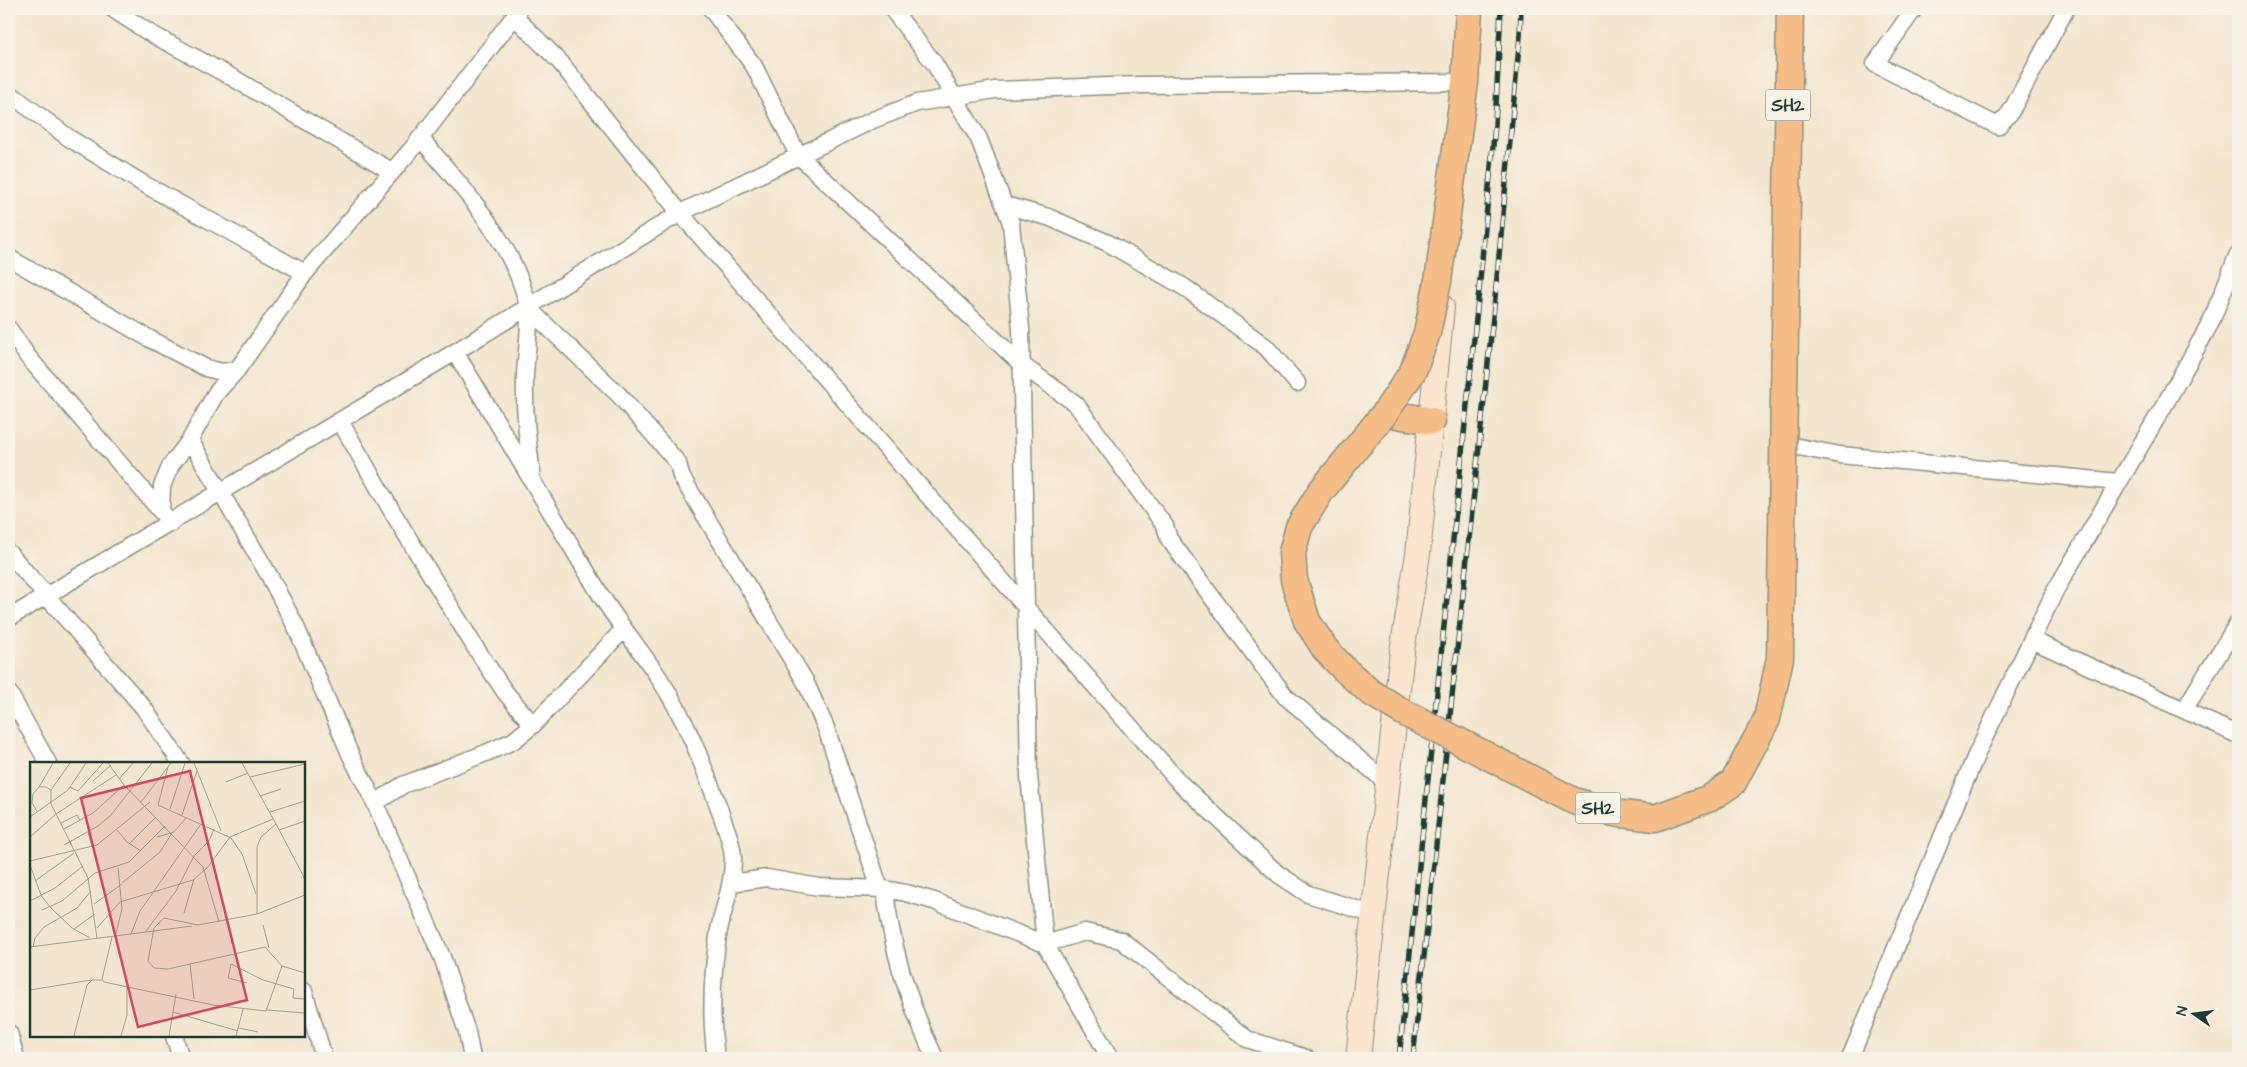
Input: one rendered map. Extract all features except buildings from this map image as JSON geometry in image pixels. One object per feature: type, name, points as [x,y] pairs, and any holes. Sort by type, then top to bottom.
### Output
[{"type":"main road","name":"SH2","points":[[1469,9],[1465,82],[1453,180],[1438,281],[1427,332],[1412,371],[1385,414],[1321,491],[1299,527],[1292,553],[1294,580],[1307,621],[1325,649],[1370,692],[1401,711],[1574,801],[1614,814],[1655,818],[1710,798],[1733,783],[1767,719],[1780,658],[1790,9]]},
{"type":"main road","points":[[1358,1058],[1372,914],[1402,650],[1418,554],[1453,180]]},
{"type":"main road","points":[[1385,414],[1432,420]]},
{"type":"street","points":[[113,9],[148,32],[391,171]]},
{"type":"street","points":[[711,9],[754,66],[798,155],[1022,365],[1076,404],[1165,526],[1169,539],[1285,696],[1388,784]]},
{"type":"street","points":[[892,9],[934,63],[980,139],[1011,223],[1021,329],[1030,776],[1045,944],[1110,1058]]},
{"type":"street","points":[[1914,9],[1875,64],[1998,126],[2010,113],[2066,9]]},
{"type":"street","points":[[166,517],[162,486],[171,465],[190,440],[216,393],[237,370],[305,273],[420,138],[517,13],[560,62],[680,214],[1180,783],[1278,874],[1308,894],[1372,914]]},
{"type":"street","points":[[9,618],[46,596],[166,517],[219,494],[680,214],[798,155],[910,105],[954,95],[995,90],[1140,86],[1465,82]]},
{"type":"street","points":[[9,93],[69,138],[142,183],[305,273]]},
{"type":"street","points":[[420,138],[466,190],[492,229],[510,258],[528,308],[526,428],[533,481]]},
{"type":"street","points":[[1005,205],[1048,217],[1108,243],[1184,287],[1266,347],[1297,383]]},
{"type":"street","points":[[1850,1058],[1977,753],[2055,591],[2210,324],[2238,254]]},
{"type":"street","points":[[9,258],[206,368],[222,372],[237,370]]},
{"type":"street","points":[[528,308],[619,394],[678,463],[681,476],[805,681],[826,728],[882,889],[899,961],[923,1032],[935,1058]]},
{"type":"street","points":[[9,329],[28,356],[166,517]]},
{"type":"street","points":[[455,352],[623,630],[659,678],[678,711],[704,768],[733,856],[731,883],[719,929],[713,979],[712,1023],[716,1058]]},
{"type":"street","points":[[340,421],[393,513],[475,647],[510,698],[532,725]]},
{"type":"street","points":[[190,440],[219,494],[270,577],[296,627],[351,756],[375,803],[442,957],[467,1032],[472,1058]]},
{"type":"street","points":[[1783,444],[1840,455],[2118,482]]},
{"type":"street","points":[[9,553],[144,708],[180,762]]},
{"type":"street","points":[[2184,710],[2238,623]]},
{"type":"street","points":[[375,803],[403,786],[513,741],[532,725],[623,630]]},
{"type":"street","points":[[2032,640],[2238,735]]},
{"type":"street","points":[[9,693],[47,762]]},
{"type":"street","points":[[731,883],[768,878],[819,887],[882,889],[906,893],[934,902],[1045,944],[1085,932],[1121,940],[1247,1039],[1306,1058]]},
{"type":"street","points":[[305,994],[324,1058]]},
{"type":"street","points":[[9,1033],[16,1058]]},
{"type":"street","points":[[174,1037],[181,1058]]},
{"type":"railway","points":[[1399,1058],[1479,290],[1495,125],[1501,9]]},
{"type":"railway","points":[[1413,1058],[1495,298],[1521,9]]}]
